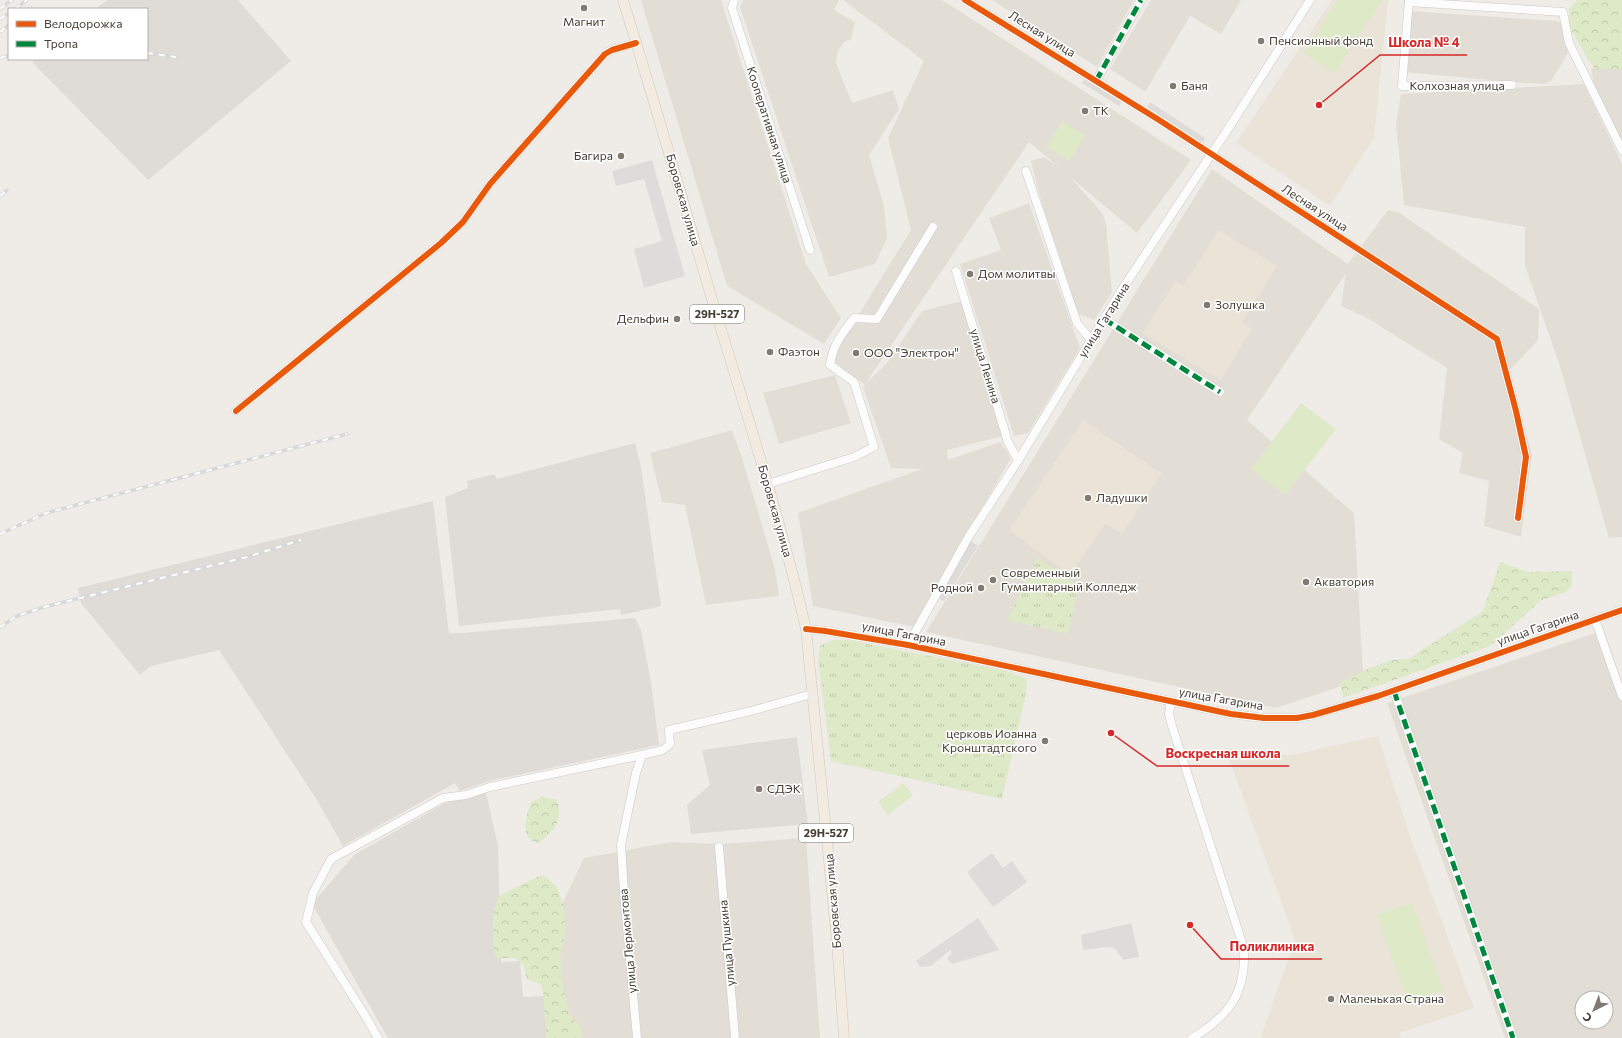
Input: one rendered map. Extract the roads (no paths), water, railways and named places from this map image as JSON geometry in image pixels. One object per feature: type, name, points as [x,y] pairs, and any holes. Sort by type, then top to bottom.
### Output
[{"type":"main road","name":"Боровская улица","points":[[623,0],[768,484],[797,588],[806,629],[836,934],[844,1038]]},
{"type":"street","name":"Кооперативная улица","points":[[734,0],[732,8],[810,250]]},
{"type":"street","name":"Лесная улица","points":[[965,0],[1211,154],[1497,339],[1526,456],[1518,518]]},
{"type":"street","points":[[1096,81],[1141,0]]},
{"type":"street","name":"улица Гагарина","points":[[908,645],[969,536],[1018,460],[1104,319],[1310,0]]},
{"type":"street","points":[[1409,1],[1563,12],[1569,43],[1622,150]]},
{"type":"street","name":"Колхозная улица","points":[[1409,1],[1402,86],[1512,85]]},
{"type":"street","points":[[236,411],[441,243],[463,222],[490,184],[605,54],[612,50],[636,43]]},
{"type":"street","points":[[1026,171],[1077,323],[1091,340]]},
{"type":"street","points":[[768,484],[854,457],[874,447],[854,382],[830,365],[832,352],[836,342],[854,318],[876,319],[933,227]]},
{"type":"street","name":"улица Ленина","points":[[956,271],[1008,442],[1018,460]]},
{"type":"street","points":[[1104,319],[1220,392]]},
{"type":"street","name":"улица Гагарина","points":[[806,629],[908,645],[1246,717],[1297,718],[1313,715],[1394,690],[1622,610]]},
{"type":"street","points":[[1595,620],[1622,696]]},
{"type":"street","points":[[1394,690],[1514,1038]]},
{"type":"street","points":[[378,1038],[306,922],[313,893],[331,859],[443,798],[466,795],[490,787],[663,750],[670,744],[669,730],[747,712],[812,694]]},
{"type":"street","points":[[1171,702],[1169,714],[1172,726],[1244,949],[1245,967],[1238,992],[1227,1011],[1212,1026],[1192,1038]]},
{"type":"street","name":"улица Лермонтова","points":[[637,1038],[621,845],[636,774],[642,755]]},
{"type":"street","name":"улица Пушкина","points":[[719,847],[735,1038]]},
{"type":"railway","points":[[0,9],[12,0]]},
{"type":"railway","points":[[16,8],[27,0]]},
{"type":"railway","points":[[0,19],[8,14]]},
{"type":"railway","points":[[0,32],[8,26]]},
{"type":"railway","points":[[148,53],[176,57]]},
{"type":"railway","points":[[0,58],[8,55]]},
{"type":"railway","points":[[0,196],[7,190]]},
{"type":"railway","points":[[0,534],[46,513],[347,434]]},
{"type":"railway","points":[[0,627],[17,616],[44,607],[247,557],[301,540]]},
{"type":"place","name":"Магнит","points":[[584,8]]},
{"type":"place","name":"Пенсионный фонд","points":[[1261,41]]},
{"type":"place","name":"Баня","points":[[1173,86]]},
{"type":"place","name":"Школа № 4","points":[[1319,105]]},
{"type":"place","name":"ТК","points":[[1085,111]]},
{"type":"place","name":"Багира","points":[[621,156]]},
{"type":"place","name":"Дом молитвы","points":[[970,274]]},
{"type":"place","name":"Золушка","points":[[1207,305]]},
{"type":"place","name":"Дельфин","points":[[677,319]]},
{"type":"place","name":"Фаэтон","points":[[770,352]]},
{"type":"place","name":"ООО \"Электрон\"","points":[[856,353]]},
{"type":"place","name":"Ладушки","points":[[1088,498]]},
{"type":"place","name":"Современный Гуманитарный Колледж","points":[[993,580]]},
{"type":"place","name":"Акватория","points":[[1306,582]]},
{"type":"place","name":"Родной","points":[[981,588]]},
{"type":"place","name":"Воскресная школа","points":[[1111,733]]},
{"type":"place","name":"церковь Иоанна Кронштадтского","points":[[1045,741]]},
{"type":"place","name":"СДЭК","points":[[759,789]]},
{"type":"place","name":"Поликлиника","points":[[1190,925]]},
{"type":"place","name":"Маленькая Страна","points":[[1331,999]]}]
